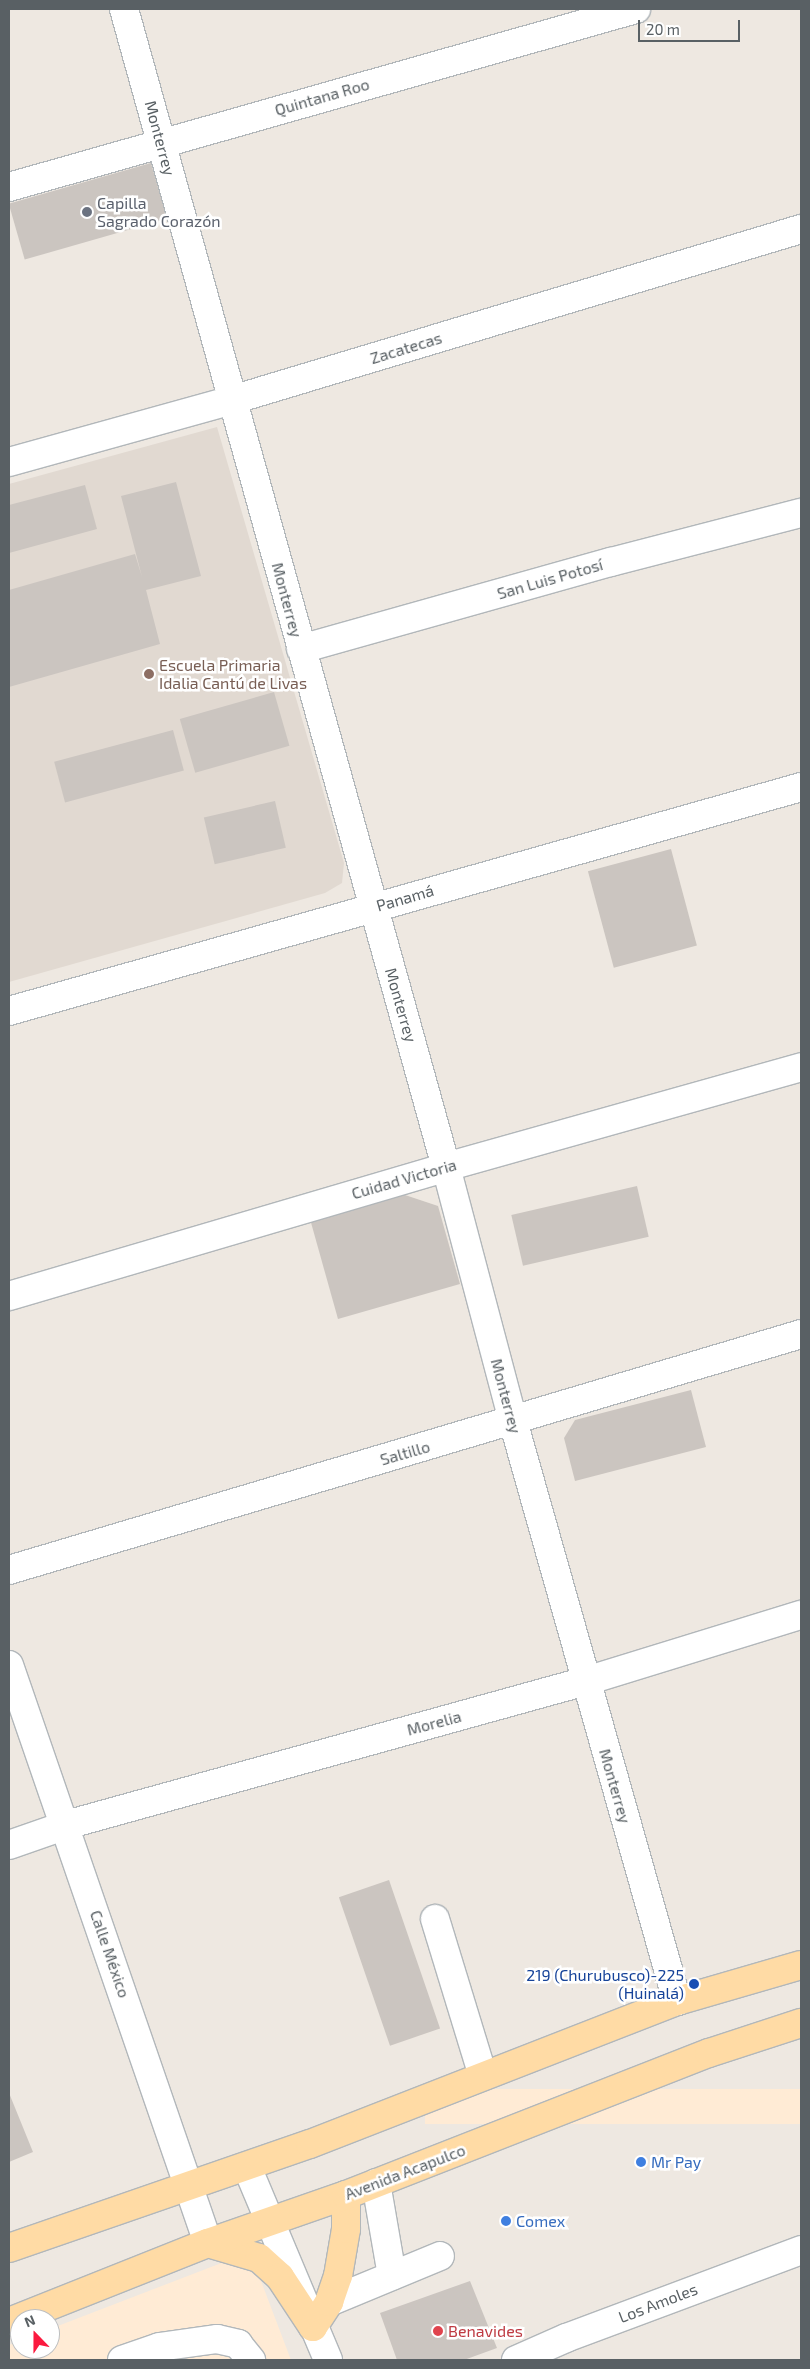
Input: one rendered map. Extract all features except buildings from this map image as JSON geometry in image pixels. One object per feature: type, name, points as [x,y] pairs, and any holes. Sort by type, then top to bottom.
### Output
[{"type":"main road","points":[[9,2248],[247,2167],[677,2001],[801,1965]]},
{"type":"main road","name":"Avenida Acapulco","points":[[9,2322],[208,2243],[346,2195],[709,2053],[801,2023]]},
{"type":"main road","points":[[208,2243],[259,2258],[280,2277],[313,2327],[329,2302],[344,2255],[346,2195]]},
{"type":"street","name":"Monterrey","points":[[124,9],[446,1167],[513,1421],[677,2001]]},
{"type":"street","name":"Quintana Roo","points":[[9,187],[636,9]]},
{"type":"street","name":"Zacatecas","points":[[9,462],[232,400],[801,229]]},
{"type":"street","name":"San Luis Potosí","points":[[301,649],[611,562],[801,513]]},
{"type":"street","name":"Panamá","points":[[9,1012],[373,907],[801,787]]},
{"type":"street","name":"Cuidad Victoria","points":[[9,1296],[446,1167],[801,1066]]},
{"type":"street","name":"Saltillo","points":[[9,1570],[801,1334]]},
{"type":"street","name":"Morelia","points":[[9,1845],[66,1826],[586,1681],[801,1615]]},
{"type":"street","name":"Calle México","points":[[9,1665],[208,2243]]},
{"type":"street","points":[[435,1919],[483,2076]]},
{"type":"street","points":[[247,2167],[268,2221],[328,2360]]},
{"type":"street","points":[[376,2183],[392,2276]]},
{"type":"street","name":"Los Amoles","points":[[516,2360],[585,2331],[801,2250]]},
{"type":"street","points":[[329,2302],[440,2256]]},
{"type":"street","points":[[122,2360],[160,2347],[217,2339],[238,2344],[250,2360]]},
{"type":"shaded area","name":"Escuela Primaria Idalia Cantú de Livas","points":[[217,427],[344,863],[342,883],[325,893],[9,982],[9,484]]},
{"type":"shaded area","points":[[425,2089],[801,2089],[801,2124],[425,2124]]},
{"type":"shaded area","points":[[250,2252],[291,2360],[9,2360],[10,2345],[10,2359],[60,2359],[60,2325]]},
{"type":"place","name":"Capilla Sagrado Corazón","points":[[87,212]]},
{"type":"place","name":"Escuela Primaria Idalia Cantú de Livas","points":[[149,674]]},
{"type":"place","name":"219 (Churubusco)-225 (Huinalá)","points":[[694,1984]]},
{"type":"place","name":"Mr Pay","points":[[641,2162]]},
{"type":"place","name":"Comex","points":[[506,2221]]},
{"type":"place","name":"Benavides","points":[[438,2331]]}]
